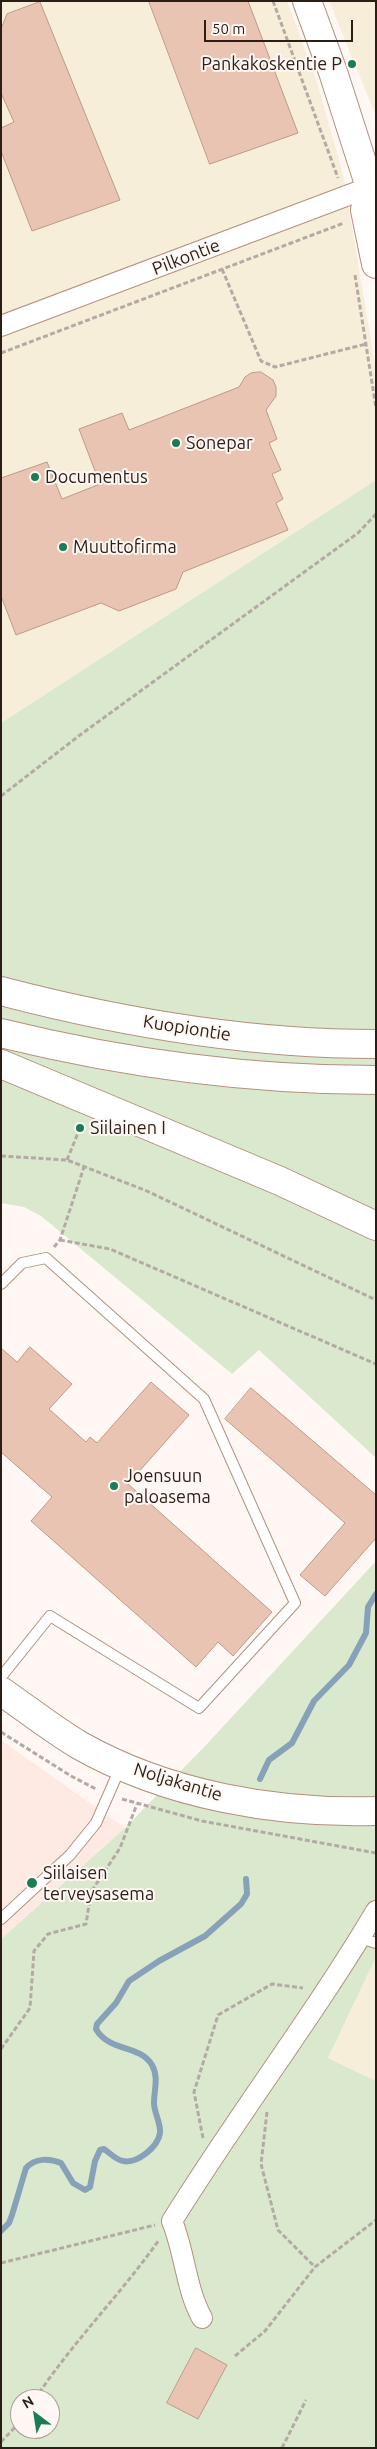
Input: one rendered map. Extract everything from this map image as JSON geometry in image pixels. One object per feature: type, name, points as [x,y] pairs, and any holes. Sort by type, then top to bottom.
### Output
[{"type":"main road","points":[[308,1],[373,191],[365,210],[376,264]]},
{"type":"main road","name":"Kuopiontie","points":[[1,991],[131,1020],[229,1036],[332,1044],[376,1044]]},
{"type":"main road","name":"Kuopiontie","points":[[1,1033],[141,1061],[216,1070],[332,1080],[376,1080]]},
{"type":"main road","points":[[1,1064],[271,1177],[376,1226]]},
{"type":"main road","name":"Noljakantie","points":[[1,1691],[80,1745],[121,1765],[188,1790],[245,1801],[343,1812],[376,1811]]},
{"type":"street","name":"Pilkontie","points":[[1,326],[373,191]]},
{"type":"street","points":[[202,2318],[192,2297],[181,2244],[172,2221],[208,2163],[326,1991],[368,1940],[376,1911]]},
{"type":"lane","points":[[1,1284],[22,1262],[46,1258],[204,1399],[295,1603],[199,1708],[50,1616],[1,1676]]},
{"type":"lane","points":[[1,1919],[70,1855],[96,1823],[121,1765]]},
{"type":"path","points":[[1,353],[347,222]]},
{"type":"path","points":[[222,269],[262,361],[275,367],[366,344]]},
{"type":"path","points":[[1,796],[80,735],[358,533],[376,514]]},
{"type":"path","points":[[67,1160],[80,1128]]},
{"type":"path","points":[[1,1156],[67,1160],[147,1191],[376,1300]]},
{"type":"path","points":[[46,1258],[60,1240],[84,1167]]},
{"type":"path","points":[[60,1240],[110,1249],[376,1364]]},
{"type":"path","points":[[1,2049],[30,2008],[34,1951],[48,1934],[86,1924],[91,1892],[120,1848],[137,1804]]},
{"type":"path","points":[[208,2163],[194,2092],[218,2015],[272,1984],[326,1991]]},
{"type":"path","points":[[268,2109],[261,2164],[278,2230],[315,2267]]},
{"type":"path","points":[[235,2356],[265,2331],[315,2267],[376,2220]]},
{"type":"path","points":[[1,2263],[172,2221]]},
{"type":"path","points":[[42,2389],[137,2270],[172,2221]]},
{"type":"path","points":[[282,2448],[306,2400]]},
{"type":"path","points":[[1,2442],[10,2433]]},
{"type":"shaded area","points":[[1,1],[287,1],[317,82],[343,174],[376,370],[376,480],[1,723]]},
{"type":"shaded area","points":[[329,1],[376,1],[376,116]]},
{"type":"shaded area","name":"Siilaisen terveysasema","points":[[1,1740],[125,1828],[1,1939]]},
{"type":"shaded area","points":[[376,1957],[376,2081],[328,2058]]},
{"type":"green space","points":[[376,480],[376,1458],[259,1350],[232,1374],[41,1216],[24,1207],[1,1203],[1,723]]},
{"type":"green space","points":[[376,1561],[376,1957],[328,2058],[376,2081],[376,2448],[1,2448],[1,1939],[125,1828],[206,1745]]},
{"type":"building","points":[[149,1],[248,1],[298,133],[210,164]]},
{"type":"building","points":[[40,2],[120,200],[32,231],[1,151],[1,128],[14,122],[1,93],[1,29],[7,14]]},
{"type":"building","points":[[261,372],[273,380],[276,387],[276,396],[266,410],[277,439],[269,443],[281,470],[272,474],[283,499],[276,503],[288,530],[183,572],[176,589],[119,611],[101,603],[16,635],[1,596],[1,478],[47,462],[62,499],[100,484],[79,429],[122,413],[129,430],[239,387],[245,377],[251,373]]},
{"type":"building","points":[[30,1347],[72,1384],[49,1409],[86,1442],[90,1437],[97,1443],[151,1382],[189,1415],[128,1484],[272,1612],[233,1656],[218,1642],[196,1667],[31,1521],[52,1497],[1,1452],[1,1348],[17,1362]]},
{"type":"building","points":[[251,1388],[376,1495],[376,1538],[325,1596],[300,1575],[345,1523],[225,1419]]},
{"type":"building","points":[[196,2348],[227,2365],[198,2419],[167,2403]]},
{"type":"waterway","points":[[260,1779],[269,1760],[292,1743],[314,1701],[349,1665],[366,1633],[368,1607],[376,1594]]},
{"type":"waterway","points":[[1,2231],[9,2223],[26,2168],[34,2162],[52,2160],[61,2163],[73,2183],[85,2190],[90,2187],[95,2161],[100,2150],[104,2149],[118,2159],[129,2161],[140,2157],[155,2144],[160,2129],[154,2107],[156,2079],[152,2065],[140,2054],[108,2041],[96,2029],[97,2024],[116,2003],[129,1981],[159,1961],[205,1936],[241,1904],[247,1894],[246,1879]]},
{"type":"place","name":"Pankakoskentie P","points":[[352,64]]},
{"type":"place","name":"Sonepar","points":[[176,443]]},
{"type":"place","name":"Documentus","points":[[35,477]]},
{"type":"place","name":"Muuttofirma","points":[[63,547]]},
{"type":"place","name":"Siilainen I","points":[[80,1128]]},
{"type":"place","name":"Joensuun paloasema","points":[[114,1486]]},
{"type":"place","name":"Siilaisen terveysasema","points":[[32,1883]]}]
